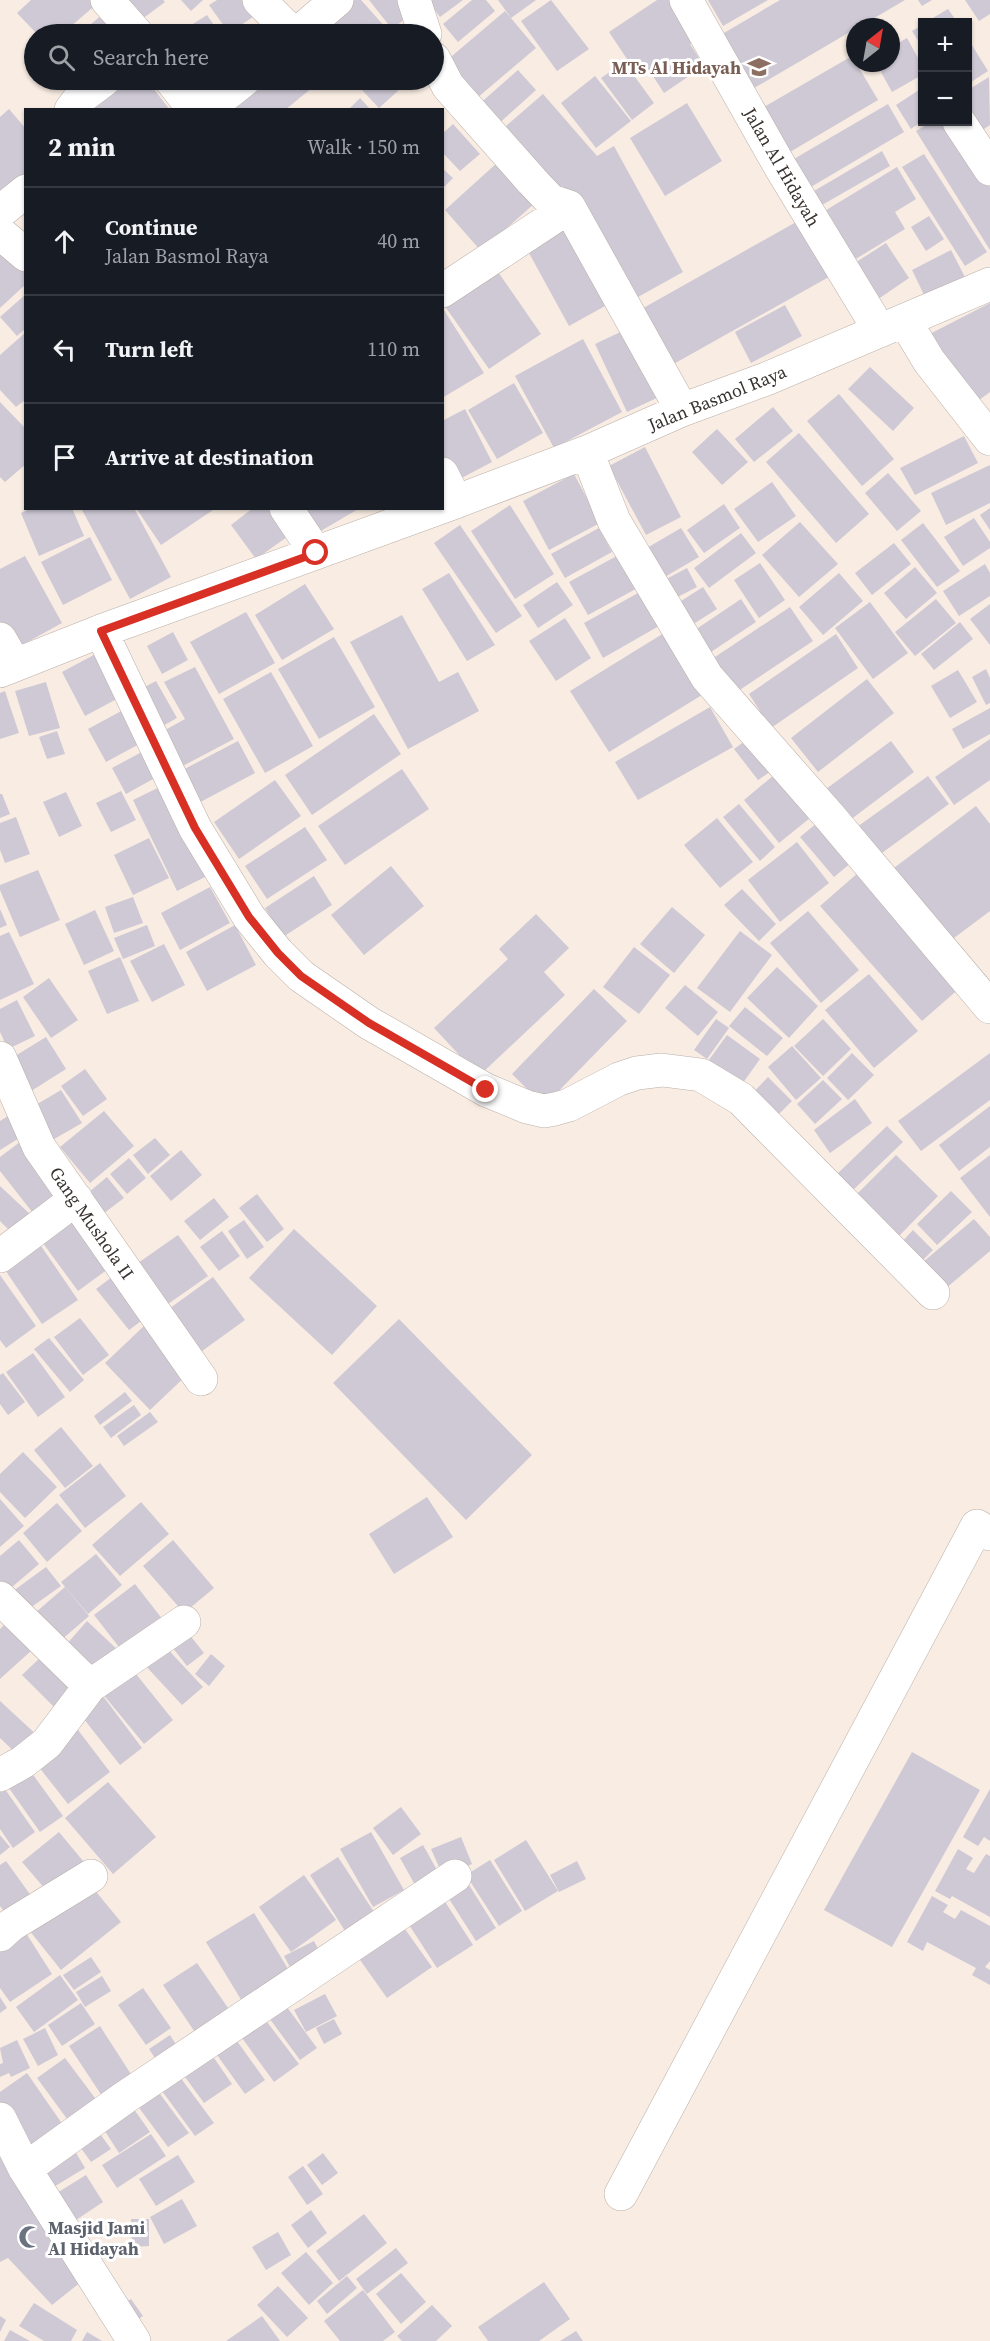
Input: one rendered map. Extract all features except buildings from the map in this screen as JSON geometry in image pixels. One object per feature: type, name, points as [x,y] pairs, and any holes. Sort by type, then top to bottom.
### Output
[{"type":"street","points":[[107,0],[128,24]]},
{"type":"street","points":[[259,0],[284,24]]},
{"type":"street","points":[[307,24],[337,0]]},
{"type":"street","points":[[414,0],[422,24]]},
{"type":"street","name":"Jalan Al Hidayah","points":[[686,0],[781,168],[893,326],[929,361],[990,439]]},
{"type":"street","points":[[444,78],[448,86],[551,201],[569,207],[682,410]]},
{"type":"street","points":[[72,108],[80,98],[91,90]]},
{"type":"street","points":[[179,90],[189,103],[197,108],[220,99],[231,90]]},
{"type":"street","points":[[962,126],[990,169]]},
{"type":"street","points":[[0,212],[24,192]]},
{"type":"street","points":[[444,290],[569,207]]},
{"type":"street","points":[[0,233],[24,253]]},
{"type":"street","name":"Jalan Basmol Raya","points":[[445,498],[587,452],[682,410],[766,379],[990,284]]},
{"type":"street","points":[[587,452],[614,521],[706,676],[990,1007]]},
{"type":"street","points":[[287,510],[316,553]]},
{"type":"street","name":"Jalan Basmol Raya","points":[[5,658],[101,631],[316,553],[417,510]]},
{"type":"street","points":[[101,631],[195,828],[249,917],[278,953],[301,976],[388,1034],[486,1090],[526,1107],[544,1111],[562,1107],[619,1079],[637,1073],[662,1070],[701,1075],[741,1099],[933,1293]]},
{"type":"street","name":"Gang Mushola II","points":[[0,1058],[39,1147],[201,1379]]},
{"type":"street","points":[[0,1256],[76,1199]]},
{"type":"street","points":[[621,2194],[977,1526],[990,1534]]},
{"type":"street","points":[[0,1598],[90,1686]]},
{"type":"street","points":[[0,1775],[23,1762],[47,1743],[90,1686],[184,1622]]},
{"type":"street","points":[[4,1924],[91,1876]]},
{"type":"street","points":[[25,2169],[124,2098],[455,1876]]},
{"type":"street","points":[[0,2119],[25,2169],[134,2341]]},
{"type":"place","name":"MTs Al Hidayah","points":[[759,67]]},
{"type":"place","name":"Masjid Jami Al Hidayah","points":[[30,2237]]},
{"type":"route","points":[[316,553],[101,631],[195,828],[249,917],[278,953],[301,976],[369,1023],[486,1090]]}]
